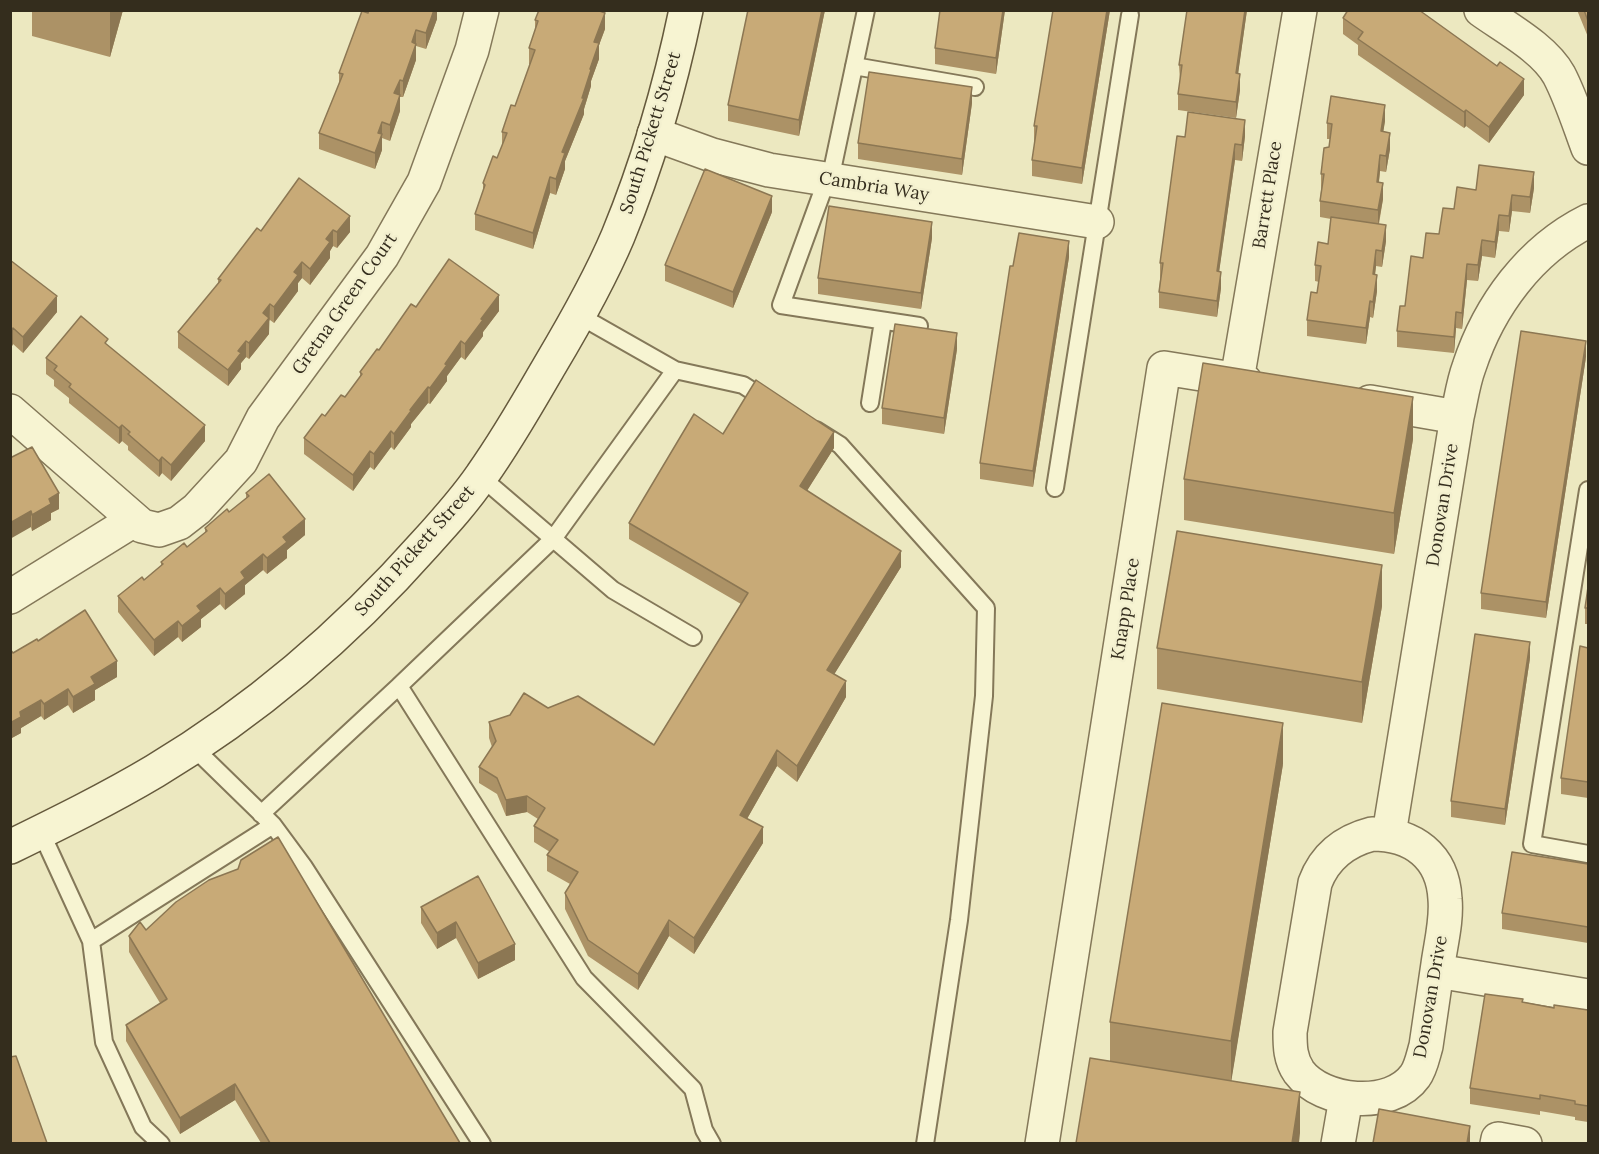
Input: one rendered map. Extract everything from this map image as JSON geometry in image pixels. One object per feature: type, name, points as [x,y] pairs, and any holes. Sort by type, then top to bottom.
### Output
[{"type":"street","name":"Gretna Green Court","points":[[10,411],[142,526],[159,530],[179,523],[197,509],[242,461],[263,418],[382,256],[424,182],[472,50],[482,10]]},
{"type":"street","name":"South Pickett Street","points":[[10,847],[156,770],[227,723],[297,669],[350,622],[404,568],[449,518],[481,477],[511,432],[580,315],[620,231],[654,134],[686,10]]},
{"type":"street","name":"Barrett Place","points":[[1237,380],[1300,10]]},
{"type":"street","points":[[1481,10],[1540,52],[1559,75],[1572,93],[1588,148]]},
{"type":"street","name":"Cambria Way","points":[[654,134],[712,155],[769,170],[1097,222]]},
{"type":"street","name":"Donovan Drive","points":[[1389,834],[1464,382],[1474,352],[1497,307],[1513,283],[1550,245],[1588,220]]},
{"type":"street","name":"Knapp Place","points":[[1042,1143],[1164,368],[1272,386]]},
{"type":"street","points":[[1341,398],[1457,417]]},
{"type":"street","points":[[10,597],[134,520]]},
{"type":"street","name":"Donovan Drive","points":[[1372,834],[1389,834],[1417,845],[1437,867],[1443,880],[1445,910],[1437,971],[1426,1046],[1415,1076],[1400,1089],[1382,1096],[1346,1098],[1316,1086],[1301,1074],[1290,1052],[1290,1032],[1315,882],[1332,855],[1354,839],[1372,834]]},
{"type":"street","points":[[1437,971],[1588,996]]},
{"type":"street","points":[[1338,1143],[1346,1098]]},
{"type":"street","points":[[1497,1143],[1498,1139],[1525,1143]]},
{"type":"lane","points":[[866,10],[828,179],[781,305],[919,326]]},
{"type":"lane","points":[[1055,488],[1130,15]]},
{"type":"lane","points":[[854,66],[975,87]]},
{"type":"lane","points":[[580,315],[675,370],[743,385],[782,409]]},
{"type":"lane","points":[[870,403],[883,321]]},
{"type":"lane","points":[[261,814],[553,539],[675,370]]},
{"type":"lane","points":[[801,421],[840,445],[986,608],[984,696],[959,920],[925,1143]]},
{"type":"lane","points":[[481,477],[613,590],[693,637]]},
{"type":"lane","points":[[1588,490],[1532,844],[1588,854]]},
{"type":"lane","points":[[399,686],[584,978],[693,1089],[704,1130],[712,1143]]},
{"type":"lane","points":[[192,746],[273,825],[304,867],[483,1143]]},
{"type":"lane","points":[[92,941],[273,825]]},
{"type":"lane","points":[[41,832],[92,941],[104,1042],[143,1127],[161,1143]]},
{"type":"building","points":[[369,10],[434,10],[426,33],[416,30],[412,42],[416,44],[403,81],[400,80],[394,93],[400,95],[390,125],[382,122],[378,133],[382,134],[375,153],[319,133],[343,74],[339,73],[362,11],[368,13]]},
{"type":"building","points":[[539,10],[597,10],[605,13],[594,42],[599,43],[582,98],[584,98],[562,152],[565,153],[556,179],[550,177],[533,233],[475,214],[493,156],[497,158],[507,133],[502,132],[511,105],[515,106],[535,50],[529,48],[538,21],[535,20]]},
{"type":"building","points":[[748,10],[822,10],[799,120],[728,105]]},
{"type":"building","points":[[940,10],[1003,10],[996,58],[935,48]]},
{"type":"building","points":[[1053,10],[1107,10],[1082,168],[1032,160],[1037,126],[1034,126]]},
{"type":"building","points":[[1187,10],[1245,10],[1236,73],[1240,74],[1236,102],[1178,94],[1182,65],[1179,65]]},
{"type":"building","points":[[1348,10],[1419,10],[1497,66],[1500,62],[1524,79],[1489,127],[1358,39],[1363,32],[1343,18]]},
{"type":"building","points":[[869,72],[972,87],[962,159],[858,143]]},
{"type":"building","points":[[1331,96],[1385,105],[1381,131],[1390,133],[1386,156],[1380,155],[1377,182],[1383,183],[1378,210],[1320,201],[1324,174],[1321,174],[1324,148],[1329,147],[1332,124],[1327,123]]},
{"type":"building","points":[[1188,112],[1245,120],[1242,145],[1235,144],[1217,271],[1221,272],[1217,301],[1159,292],[1163,263],[1160,263],[1177,136],[1185,137]]},
{"type":"building","points":[[1479,165],[1534,172],[1530,197],[1512,195],[1509,216],[1499,215],[1495,242],[1482,240],[1478,265],[1467,264],[1462,313],[1456,312],[1454,337],[1397,331],[1400,306],[1405,306],[1411,256],[1423,258],[1426,233],[1439,234],[1443,208],[1454,209],[1457,187],[1476,190]]},
{"type":"building","points":[[705,169],[772,196],[733,292],[665,265]]},
{"type":"building","points":[[299,178],[350,216],[337,232],[333,230],[326,239],[330,242],[310,269],[302,262],[294,272],[298,275],[274,307],[270,304],[263,313],[269,318],[249,343],[246,341],[238,351],[241,353],[228,370],[178,332],[221,280],[218,279],[257,228],[261,231]]},
{"type":"building","points":[[829,206],[932,222],[921,293],[818,278]]},
{"type":"building","points":[[1331,217],[1386,225],[1382,251],[1376,250],[1373,274],[1377,275],[1366,328],[1307,320],[1311,292],[1317,293],[1321,266],[1315,265],[1318,242],[1328,244]]},
{"type":"building","points":[[1019,233],[1069,241],[1033,471],[980,463],[1010,266],[1013,266]]},
{"type":"building","points":[[449,259],[499,295],[465,344],[461,341],[445,364],[447,365],[410,410],[394,434],[391,431],[374,454],[370,451],[353,475],[304,438],[322,414],[325,416],[341,395],[345,397],[377,349],[379,350],[411,304],[416,307]]},
{"type":"building","points":[[10,260],[57,296],[23,337],[13,328],[10,332]]},
{"type":"building","points":[[81,316],[108,339],[105,343],[205,425],[171,465],[162,457],[159,461],[128,434],[130,432],[122,425],[119,428],[69,387],[71,384],[54,370],[57,366],[46,358]]},
{"type":"building","points":[[895,324],[957,333],[944,418],[882,408]]},
{"type":"building","points":[[1521,331],[1586,341],[1546,602],[1481,593]]},
{"type":"building","points":[[1203,363],[1413,397],[1394,513],[1184,479]]},
{"type":"building","points":[[756,380],[834,432],[800,486],[901,551],[827,670],[846,681],[797,766],[777,750],[740,815],[763,827],[694,938],[669,920],[638,974],[588,940],[565,893],[578,872],[547,855],[558,840],[534,826],[545,808],[527,796],[506,800],[497,778],[479,767],[496,741],[489,722],[510,715],[524,693],[548,708],[578,696],[654,745],[748,593],[629,523],[694,414],[723,434]]},
{"type":"building","points":[[32,447],[59,493],[49,499],[51,504],[32,515],[31,511],[10,523],[10,458]]},
{"type":"building","points":[[269,474],[305,519],[283,537],[287,542],[267,558],[263,554],[241,572],[245,578],[225,594],[220,588],[197,606],[201,611],[182,626],[178,621],[154,640],[118,596],[142,577],[144,580],[184,543],[187,547],[207,531],[205,528],[227,509],[229,512],[249,496],[246,493]]},
{"type":"building","points":[[1177,531],[1382,565],[1362,682],[1157,648]]},
{"type":"building","points":[[1588,587],[1588,608],[1585,608]]},
{"type":"building","points":[[85,610],[117,661],[91,677],[95,684],[73,697],[68,689],[44,704],[41,700],[20,712],[21,717],[10,723],[10,649],[13,653],[37,639],[38,641]]},
{"type":"building","points":[[1475,634],[1530,642],[1505,809],[1451,801]]},
{"type":"building","points":[[1580,646],[1588,648],[1588,782],[1561,778]]},
{"type":"building","points":[[1162,703],[1283,723],[1231,1041],[1110,1022]]},
{"type":"building","points":[[278,837],[460,1143],[270,1143],[235,1084],[180,1118],[126,1025],[167,999],[129,936],[140,922],[146,930],[176,902],[209,880],[238,869],[241,860]]},
{"type":"building","points":[[1512,852],[1588,864],[1588,927],[1502,913]]},
{"type":"building","points":[[478,876],[515,944],[478,963],[456,922],[437,933],[421,907]]},
{"type":"building","points":[[1485,994],[1523,999],[1522,1002],[1554,1008],[1554,1005],[1588,1010],[1588,1106],[1575,1104],[1575,1101],[1540,1095],[1540,1099],[1470,1088]]},
{"type":"building","points":[[16,1056],[47,1143],[10,1143],[10,1057]]},
{"type":"building","points":[[1090,1058],[1300,1092],[1292,1143],[1076,1143]]},
{"type":"building","points":[[1379,1109],[1470,1126],[1467,1143],[1373,1143]]}]
